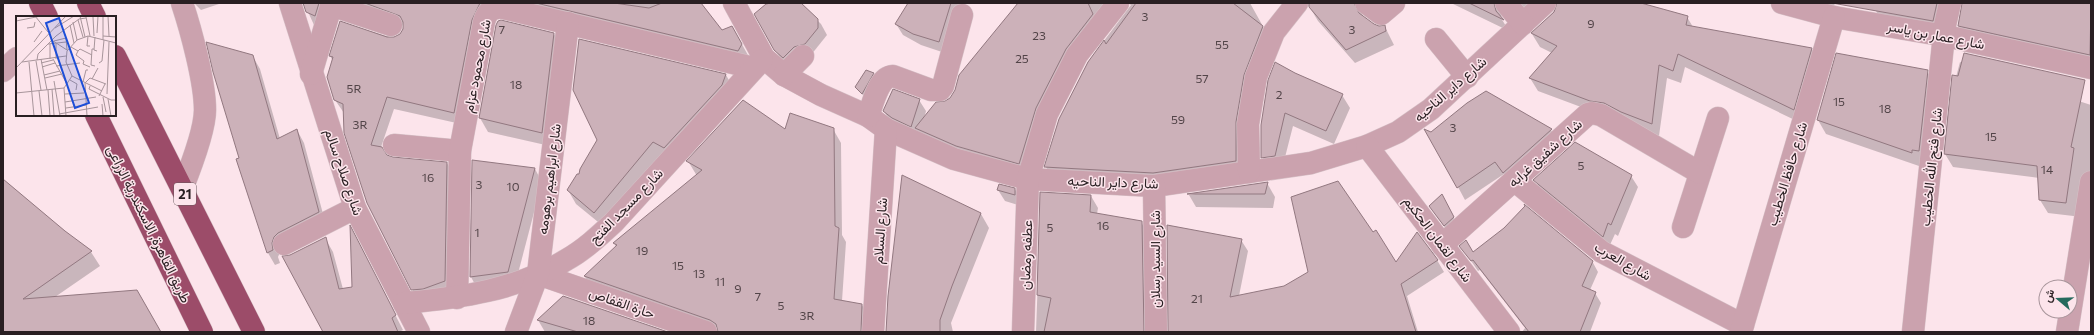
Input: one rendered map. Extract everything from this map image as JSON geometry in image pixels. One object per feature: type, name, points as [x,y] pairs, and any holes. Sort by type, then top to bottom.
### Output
[{"type":"highway","points":[[40,3],[46,16]]},
{"type":"highway","points":[[88,3],[94,16]]},
{"type":"highway","name":"21","points":[[116,58],[254,332]]},
{"type":"highway","name":"طريق القاهرة, الاسكندرية الزراعى","points":[[96,116],[202,332]]},
{"type":"street","name":"شارع صلاح سالم","points":[[290,3],[311,74],[355,208],[419,332]]},
{"type":"street","name":"شارع داير الناحيه","points":[[734,3],[759,63],[821,95],[868,116],[886,129],[954,159],[1028,178],[1154,186],[1311,163],[1367,146],[1398,132],[1418,118],[1467,77],[1545,3]]},
{"type":"street","name":"عطفه رمضان","points":[[1023,332],[1028,178],[1047,114],[1077,55],[1118,3]]},
{"type":"street","points":[[1366,3],[1381,14],[1394,3]]},
{"type":"street","points":[[1506,3],[1523,24]]},
{"type":"street","name":"شارع عمار بن ياسر","points":[[1782,3],[1834,17],[1946,36],[2091,68]]},
{"type":"street","name":"شارع فتح الله الخطيب","points":[[1913,332],[1946,36],[1946,19],[1950,3]]},
{"type":"street","points":[[311,74],[331,4],[391,25]]},
{"type":"street","points":[[182,189],[195,154],[205,111],[188,5]]},
{"type":"street","points":[[1249,172],[1248,124],[1256,77],[1274,32],[1290,6]]},
{"type":"street","name":"شارع محمود عزام","points":[[457,298],[460,151],[486,15],[490,10],[503,8],[759,63]]},
{"type":"street","points":[[868,116],[882,82],[889,76],[893,76],[931,90],[940,90],[962,16]]},
{"type":"street","name":"شارع حافظ الخطيب","points":[[1742,328],[1834,17]]},
{"type":"street","name":"شارع ابراهيم برهومه","points":[[516,332],[538,274],[568,23]]},
{"type":"street","points":[[1436,39],[1467,77]]},
{"type":"street","points":[[784,75],[803,56]]},
{"type":"street","points":[[3,71],[16,59]]},
{"type":"street","name":"شارع مسجد الفتح","points":[[404,303],[457,298],[498,289],[538,274],[566,261],[591,243],[614,222],[759,63]]},
{"type":"street","name":"شارع شفيق غرابه","points":[[1442,244],[1515,181],[1588,114],[1592,113],[1601,115],[1700,173]]},
{"type":"street","points":[[1683,227],[1718,118]]},
{"type":"street","name":"شارع السلام","points":[[873,332],[886,129]]},
{"type":"street","points":[[394,145],[460,151]]},
{"type":"street","name":"شارع لقمان الحكيم","points":[[1367,146],[1509,332]]},
{"type":"street","name":"شارع العرب","points":[[1515,181],[1602,252],[1742,328]]},
{"type":"street","points":[[2067,332],[2091,182]]},
{"type":"street","name":"شارع السيد رسلان","points":[[1154,186],[1156,332]]},
{"type":"street","points":[[284,244],[355,208]]},
{"type":"street","name":"حارة القفاص","points":[[538,274],[706,332]]},
{"type":"street","points":[[1504,332],[1509,332]]},
{"type":"building","points":[[303,3],[319,3],[315,16],[306,12]]},
{"type":"building","points":[[365,3],[480,3],[472,20],[454,113],[387,97],[371,145],[382,147],[387,155],[393,157],[447,162],[445,281],[423,289],[411,290],[367,203],[344,133],[343,104],[334,100],[327,77],[333,57],[329,56],[340,21],[387,37],[394,37],[400,34],[403,29],[403,22],[400,16]]},
{"type":"building","points":[[536,3],[614,3],[649,8],[662,3],[701,3],[722,30],[732,26],[742,44],[738,51]]},
{"type":"building","points":[[801,3],[818,19],[818,28],[805,44],[794,47],[783,58],[774,50],[754,14],[766,4]]},
{"type":"building","points":[[908,3],[951,3],[939,42],[913,34],[895,24]]},
{"type":"building","points":[[1018,3],[1088,3],[1093,14],[1066,49],[1036,108],[1019,164],[956,146],[915,128],[936,102],[945,101],[950,98],[955,90],[959,75]]},
{"type":"building","points":[[1136,3],[1233,3],[1263,26],[1244,75],[1236,122],[1236,161],[1153,173],[1044,167],[1059,119],[1088,62],[1104,40],[1106,44]]},
{"type":"building","points":[[1309,3],[1354,3],[1359,13],[1374,24],[1379,26],[1385,25],[1386,31],[1346,50],[1309,7]]},
{"type":"building","points":[[1469,3],[1494,3],[1496,11],[1504,20]]},
{"type":"building","points":[[1557,3],[1641,3],[1688,16],[1686,25],[1812,48],[1794,110],[1678,54],[1673,71],[1659,65],[1652,124],[1621,112],[1604,103],[1590,101],[1529,78],[1557,46],[1531,33],[1554,12]]},
{"type":"building","points":[[1832,3],[1937,3],[1933,21]]},
{"type":"building","points":[[1962,3],[2091,3],[2090,55],[1958,26]]},
{"type":"building","points":[[501,20],[554,33],[542,133],[479,118],[496,25],[498,21]]},
{"type":"building","points":[[579,39],[726,74],[722,85],[664,148],[653,142],[594,213],[567,190],[577,174],[579,174],[580,169],[597,140],[573,90]]},
{"type":"building","points":[[206,42],[253,55],[277,139],[297,129],[319,212],[278,233],[274,237],[272,243],[273,250],[267,253],[236,159],[239,158],[213,72]]},
{"type":"building","points":[[1836,53],[1928,70],[1919,151],[1912,150],[1912,153],[1817,120]]},
{"type":"building","points":[[1964,53],[2085,80],[2071,147],[2074,148],[2066,203],[2039,200],[2037,166],[1944,154],[1952,75],[1958,76]]},
{"type":"building","points":[[1275,62],[1295,73],[1343,94],[1326,131],[1285,113],[1275,156],[1261,158],[1261,125],[1268,80]]},
{"type":"building","points":[[866,70],[874,73],[862,94],[855,87]]},
{"type":"building","points":[[893,89],[920,99],[911,127],[892,118],[883,111]]},
{"type":"building","points":[[1486,91],[1552,129],[1503,173],[1495,162],[1457,188],[1424,129],[1431,132],[1467,103]]},
{"type":"building","points":[[743,100],[785,129],[790,113],[834,128],[835,226],[839,228],[834,299],[862,304],[861,332],[718,332],[716,324],[710,320],[584,276],[617,245],[613,243],[702,170],[686,161]]},
{"type":"building","points":[[1575,142],[1632,175],[1611,225],[1608,223],[1603,237],[1533,180]]},
{"type":"building","points":[[472,160],[535,168],[508,272],[470,277]]},
{"type":"building","points":[[902,175],[981,213],[940,320],[940,332],[886,332],[888,296]]},
{"type":"building","points":[[3,179],[65,231],[92,251],[23,299],[137,290],[161,332],[3,332]]},
{"type":"building","points":[[1338,181],[1373,232],[1376,230],[1396,262],[1417,232],[1438,260],[1401,284],[1416,332],[1168,332],[1167,225],[1242,239],[1230,297],[1284,286],[1308,272],[1291,197]]},
{"type":"building","points":[[1268,182],[1265,194],[1187,194]]},
{"type":"building","points":[[999,184],[1015,188],[1015,195],[997,190]]},
{"type":"building","points":[[1040,192],[1091,195],[1090,212],[1142,221],[1144,332],[1044,332],[1051,298],[1037,295]]},
{"type":"building","points":[[1442,194],[1454,217],[1444,226],[1429,206]]},
{"type":"building","points":[[1524,204],[1593,261],[1582,286],[1596,292],[1580,332],[1529,332],[1473,260],[1471,261],[1459,246],[1466,240],[1473,252],[1504,228],[1525,206]]},
{"type":"building","points":[[350,225],[396,315],[392,318],[398,332],[323,332],[282,256],[290,255],[326,237],[339,289],[352,287]]},
{"type":"building","points":[[563,296],[668,332],[578,332],[537,320]]}]
